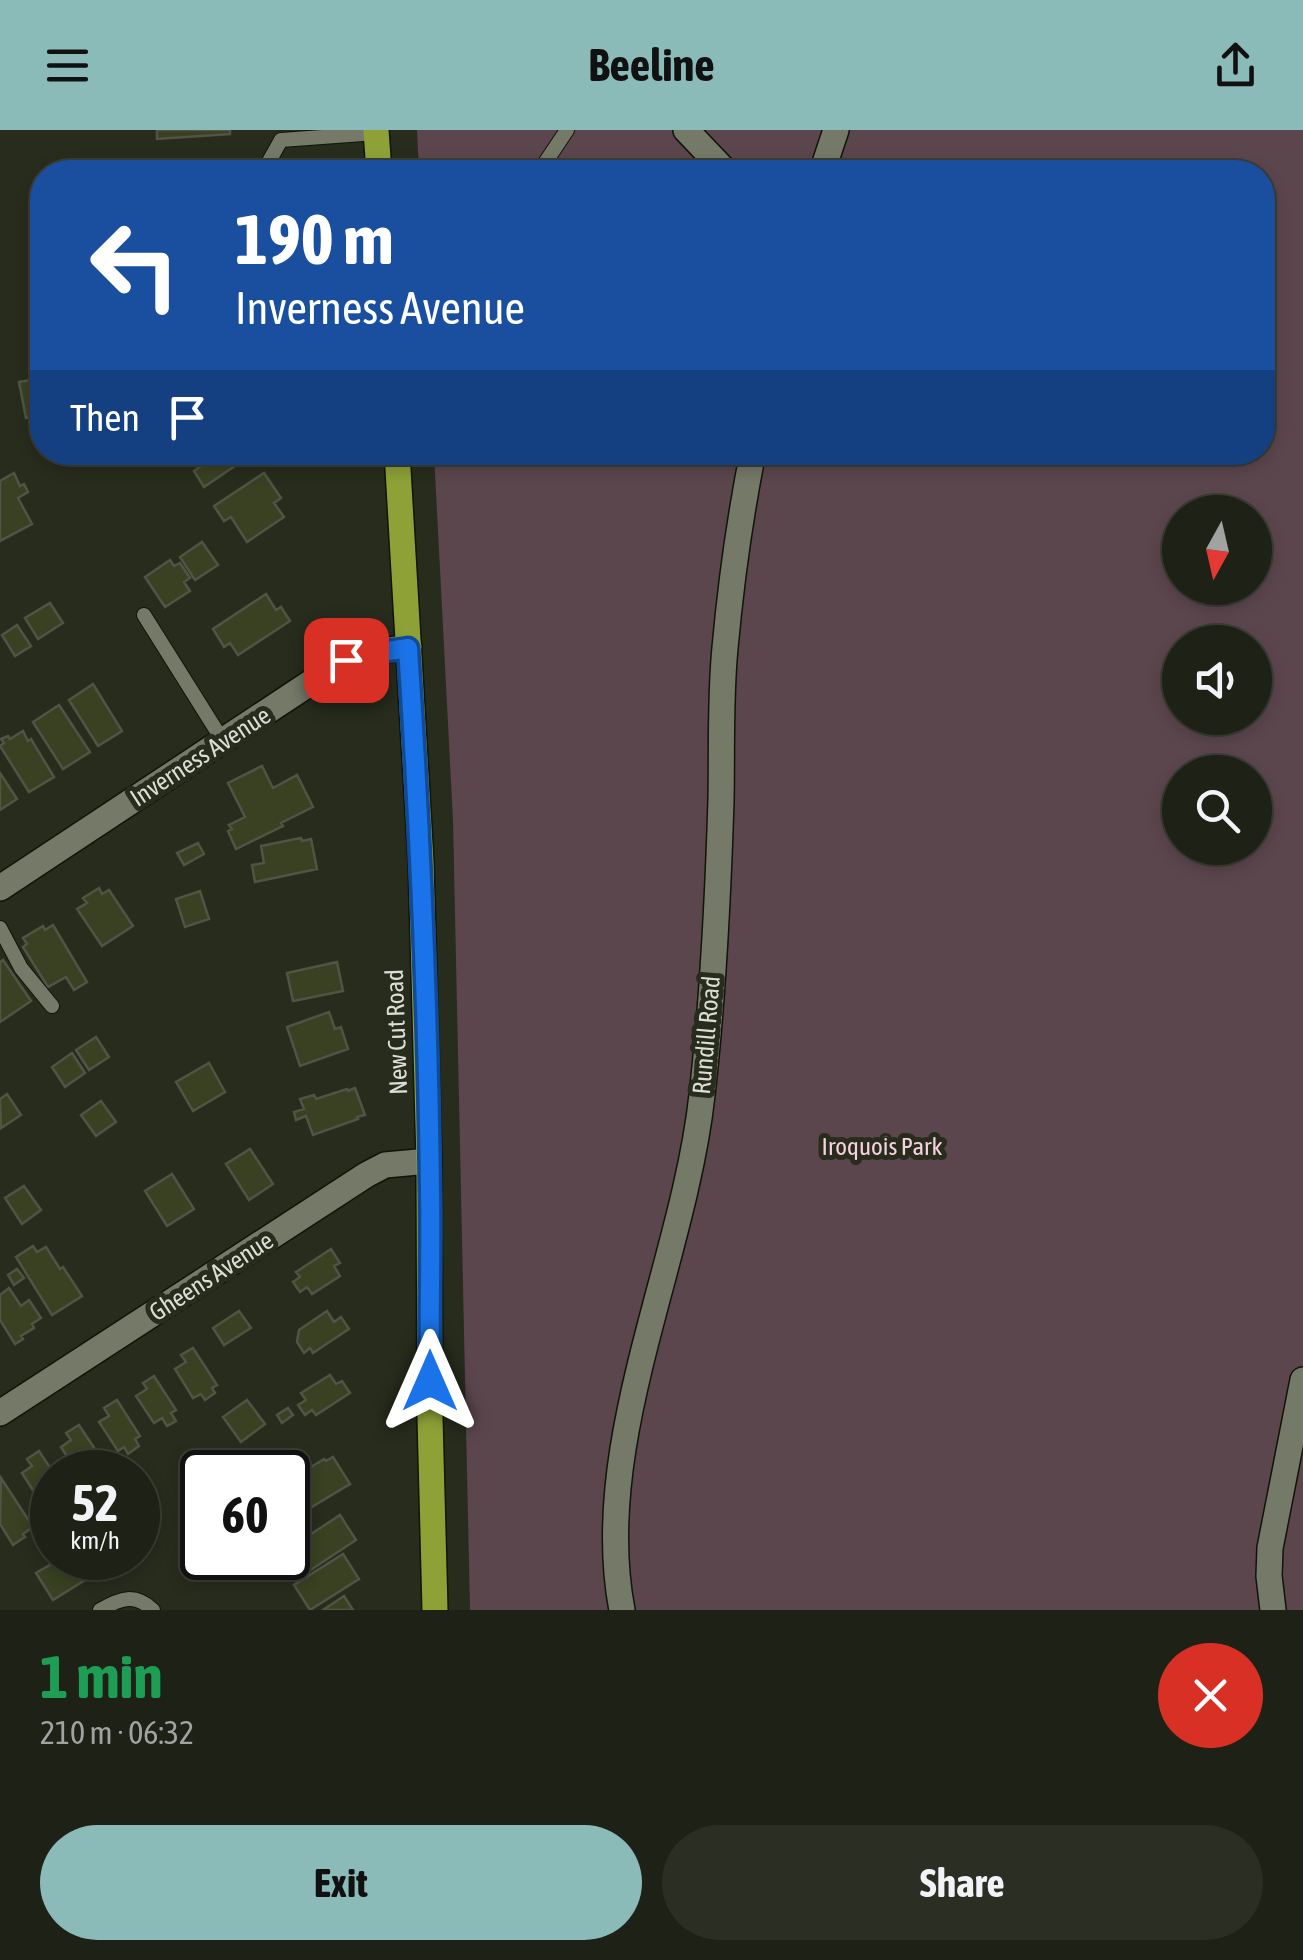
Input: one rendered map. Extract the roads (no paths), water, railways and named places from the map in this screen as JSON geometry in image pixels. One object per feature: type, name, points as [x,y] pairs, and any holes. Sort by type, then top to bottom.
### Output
[{"type":"main road","points":[[377,131],[378,160]]},
{"type":"main road","name":"New Cut Road","points":[[398,465],[421,862],[435,1610]]},
{"type":"street","points":[[686,130],[715,160]]},
{"type":"street","points":[[826,160],[836,130]]},
{"type":"street","name":"Rundill Road","points":[[622,1610],[616,1514],[622,1459],[674,1241],[702,1094],[718,871],[724,652],[734,559],[751,465]]},
{"type":"street","name":"Inverness Avenue","points":[[0,888],[346,660],[408,648]]},
{"type":"street","name":"Gheens Avenue","points":[[0,1413],[366,1175],[386,1165],[429,1161]]},
{"type":"street","points":[[1273,1610],[1270,1548],[1303,1380]]},
{"type":"lane","points":[[547,160],[566,130]]},
{"type":"lane","points":[[269,160],[281,135],[377,131]]},
{"type":"lane","points":[[144,615],[223,741]]},
{"type":"lane","points":[[0,928],[21,968],[52,1006]]},
{"type":"lane","points":[[100,1610],[132,1598],[154,1610]]},
{"type":"park label","name":"Iroquois Park","points":[[882,1146]]}]
